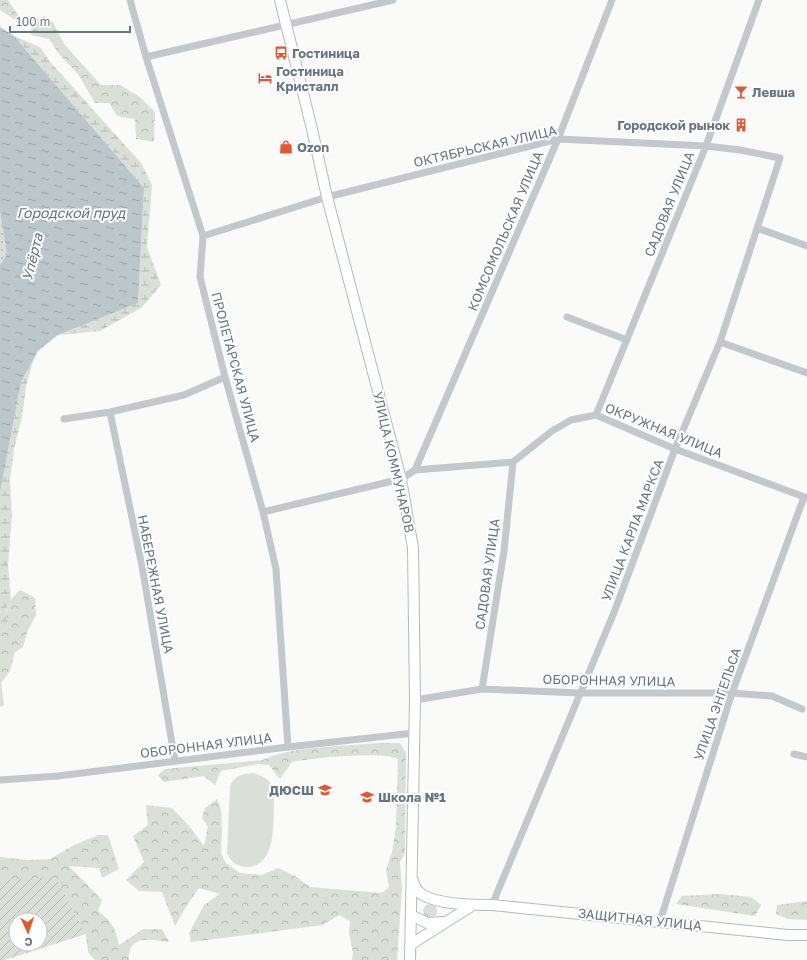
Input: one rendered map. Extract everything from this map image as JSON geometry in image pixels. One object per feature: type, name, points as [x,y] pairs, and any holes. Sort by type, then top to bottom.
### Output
[{"type":"main road","name":"УЛИЦА КОММУНАРОВ","points":[[280,0],[327,197],[401,479],[413,548],[415,700],[410,960]]},
{"type":"main road","points":[[412,876],[415,887],[419,892],[431,899],[411,911],[426,923],[435,924],[449,920]]},
{"type":"main road","name":"ЗАЩИТНАЯ УЛИЦА","points":[[431,899],[473,905],[492,905],[660,921],[788,935],[807,935]]},
{"type":"main road","points":[[410,945],[473,905]]},
{"type":"street","name":"ПРОЛЕТАРСКАЯ УЛИЦА","points":[[130,0],[146,57],[203,236],[200,277],[225,377],[263,512],[276,569],[288,747]]},
{"type":"street","points":[[146,57],[286,23],[393,0]]},
{"type":"street","name":"КОМСОМОЛЬСКАЯ УЛИЦА","points":[[415,470],[558,139],[612,0]]},
{"type":"street","name":"САДОВАЯ УЛИЦА","points":[[596,415],[706,146],[759,0]]},
{"type":"street","name":"ОКТЯБРЬСКАЯ УЛИЦА","points":[[203,236],[327,197],[558,139],[706,146],[740,150],[780,158]]},
{"type":"street","name":"УЛИЦА КАРЛА МАРКСА","points":[[492,905],[615,610],[675,449],[720,342],[780,158]]},
{"type":"street","points":[[757,228],[807,246]]},
{"type":"street","points":[[567,317],[627,340]]},
{"type":"street","points":[[720,342],[807,373]]},
{"type":"street","points":[[64,419],[110,412],[184,395],[225,377]]},
{"type":"street","name":"НАБЕРЕЖНАЯ УЛИЦА","points":[[110,412],[142,566],[175,761]]},
{"type":"street","name":"ОКРУЖНАЯ УЛИЦА","points":[[513,462],[552,431],[571,420],[596,415],[675,449],[806,497]]},
{"type":"street","points":[[263,512],[401,479],[415,470],[513,462]]},
{"type":"street","name":"САДОВАЯ УЛИЦА","points":[[482,689],[504,551],[513,462]]},
{"type":"street","name":"УЛИЦА ЭНГЕЛЬСА","points":[[660,921],[732,693],[806,497]]},
{"type":"street","name":"ОБОРОННАЯ УЛИЦА","points":[[415,700],[482,689],[580,693],[732,693],[772,696],[802,709]]},
{"type":"street","name":"ОБОРОННАЯ УЛИЦА","points":[[0,780],[58,776],[288,747],[414,733]]},
{"type":"street","points":[[794,754],[807,756]]},
{"type":"green space","points":[[0,0],[8,0],[26,27],[0,10]]},
{"type":"green space","points":[[44,16],[53,22],[64,44],[101,85],[120,85],[140,97],[155,112],[154,142],[136,139],[135,119],[117,116],[109,103],[95,103],[78,74],[60,55],[49,39],[31,35],[32,21]]},
{"type":"green space","points":[[14,36],[40,47],[52,64],[141,163],[152,185],[147,247],[161,285],[141,308],[100,331],[58,335],[138,303],[144,188]]},
{"type":"green space","points":[[0,211],[7,254],[0,265]]},
{"type":"green space","points":[[38,351],[33,361],[26,387],[22,417],[14,449],[10,480],[12,515],[8,565],[11,598],[6,610],[8,626],[0,633],[0,493],[21,382]]},
{"type":"green space","points":[[20,590],[35,598],[36,615],[28,630],[23,647],[15,652],[10,671],[1,683],[4,705],[0,707],[0,633],[8,626],[6,614],[9,602]]},
{"type":"green space","points":[[380,743],[400,743],[406,753],[405,853],[400,862],[402,889],[397,960],[352,960],[353,953],[349,934],[350,921],[339,915],[323,925],[191,942],[189,933],[204,905],[220,894],[199,888],[175,926],[162,892],[139,891],[126,880],[144,862],[133,836],[148,825],[146,805],[172,808],[190,827],[204,846],[208,827],[202,818],[205,808],[217,799],[221,809],[221,853],[226,863],[240,873],[262,875],[278,868],[295,876],[310,887],[382,893],[389,887],[386,870],[392,852],[396,827],[398,759],[362,755],[292,762],[280,779],[269,765],[258,764],[221,771],[215,785],[204,776],[164,782],[158,775],[165,769],[263,760],[275,755],[304,749]]},
{"type":"green space","points":[[254,773],[271,783],[274,790],[272,837],[265,858],[257,865],[243,867],[230,859],[227,854],[230,786],[237,777]]},
{"type":"green space","points":[[98,835],[108,835],[119,869],[102,878],[99,868],[69,866],[102,900],[98,911],[113,926],[119,945],[143,929],[162,929],[169,942],[142,940],[137,942],[132,946],[129,960],[95,960],[88,952],[86,934],[0,880],[0,857],[28,860],[50,859],[74,845]]},
{"type":"green space","points":[[55,877],[86,934],[48,946],[48,912],[8,912],[8,952],[30,952],[5,960],[0,960],[0,880]]},
{"type":"green space","points":[[721,894],[751,897],[761,905],[755,916],[676,904],[682,896]]},
{"type":"green space","points":[[807,901],[807,920],[788,919],[776,914],[777,905]]},
{"type":"green space","points":[[430,904],[435,906],[437,911],[435,916],[430,918],[425,916],[423,911],[425,906]]},
{"type":"water","name":"Городской пруд","points":[[0,27],[14,36],[144,188],[138,303],[58,335],[38,351],[21,382],[0,493],[0,265],[7,254],[0,211]]},
{"type":"place","name":"Гостиница","points":[[281,53]]},
{"type":"place","name":"Гостиница Кристалл","points":[[265,78]]},
{"type":"place","name":"Левша","points":[[741,92]]},
{"type":"place","name":"Городской рынок","points":[[741,125]]},
{"type":"place","name":"Ozon","points":[[286,147]]},
{"type":"place","name":"ДЮСШ","points":[[325,790]]},
{"type":"place","name":"Школа №1","points":[[367,797]]},
{"type":"water label","name":"Упёрта","points":[[32,257]]}]
